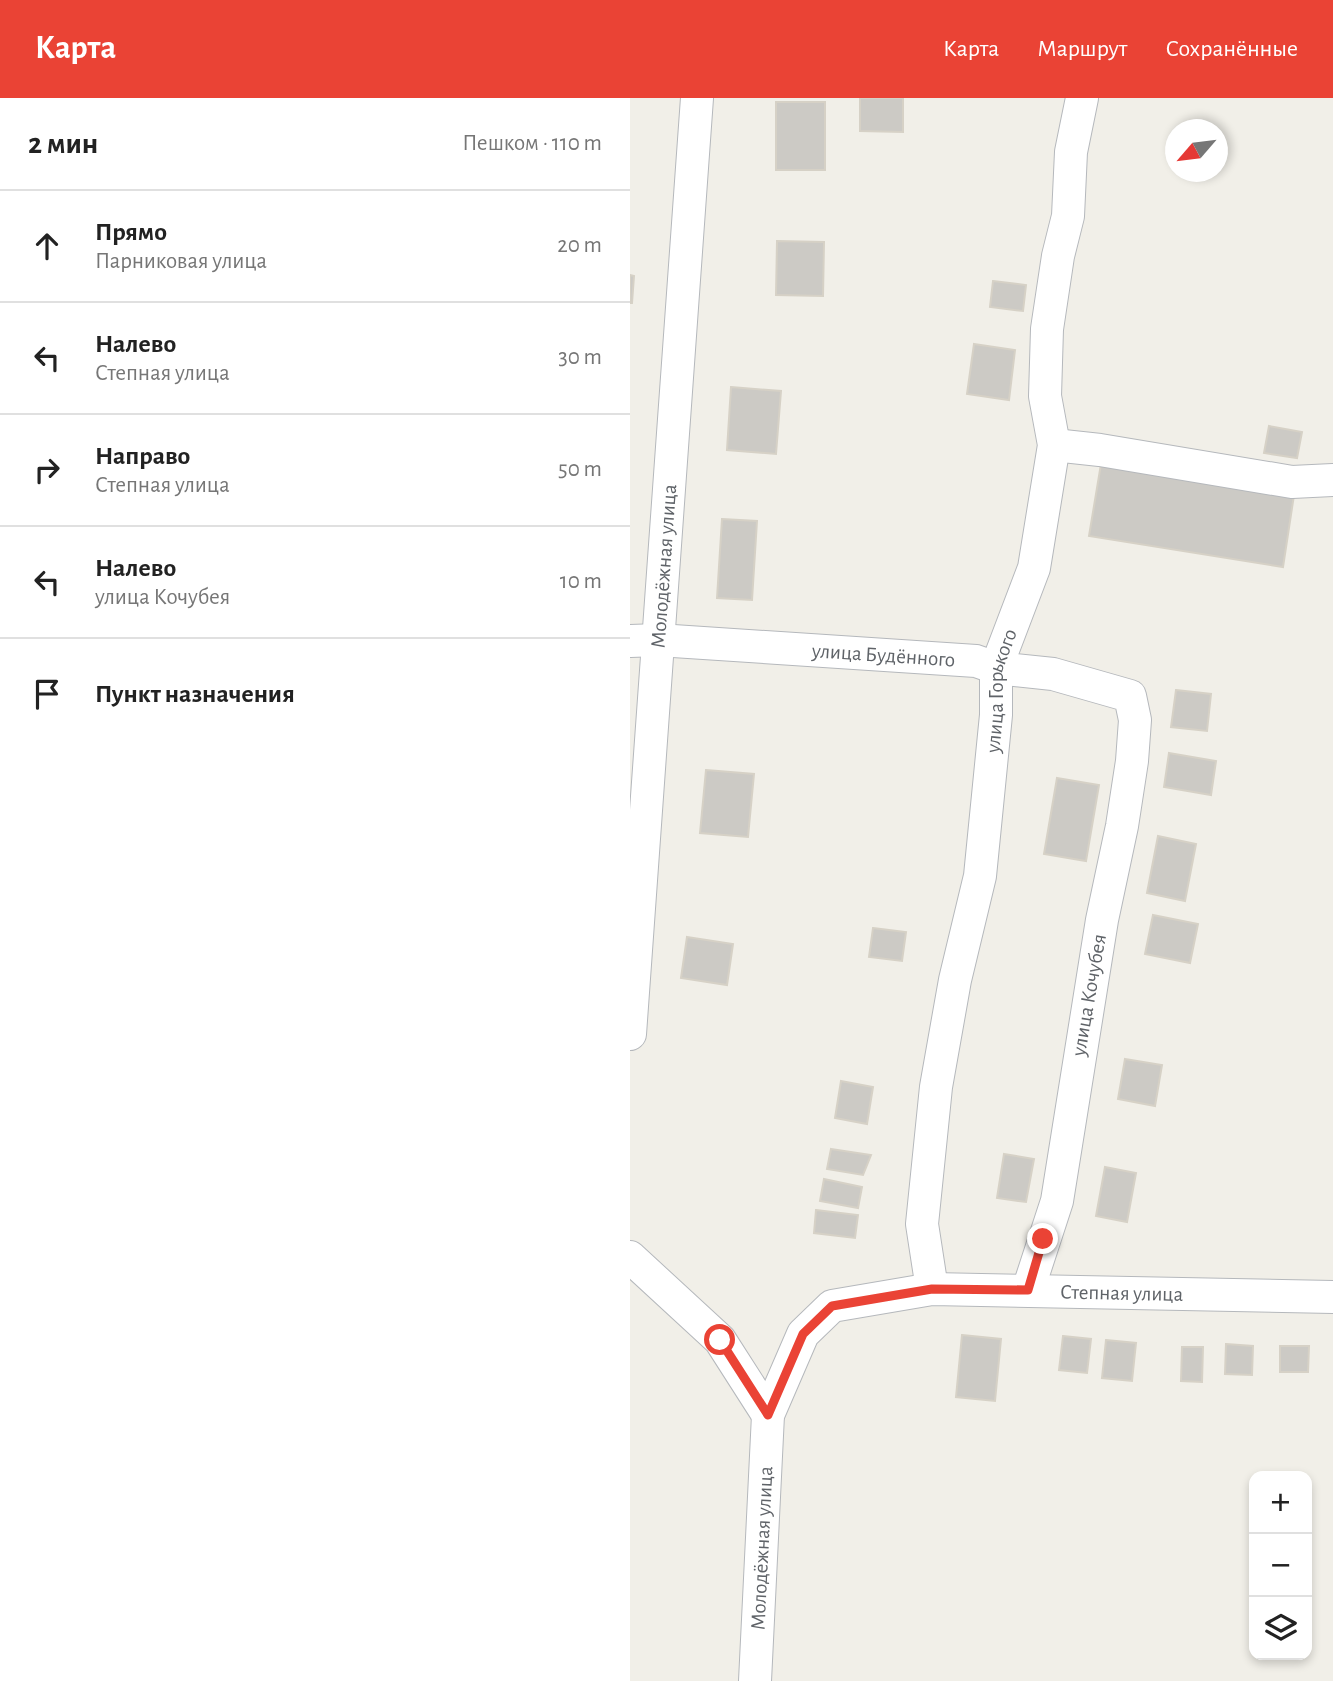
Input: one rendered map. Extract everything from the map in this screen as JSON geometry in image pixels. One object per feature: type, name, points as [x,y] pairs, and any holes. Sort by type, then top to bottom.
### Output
[{"type":"street","name":"Молодёжная улица","points":[[630,1034],[644,640],[697,98]]},
{"type":"street","name":"улица Горького","points":[[932,1289],[922,1224],[936,1087],[955,979],[980,876],[996,715],[996,668],[1034,568],[1054,445],[1045,396],[1047,329],[1058,256],[1068,216],[1071,152],[1082,98]]},
{"type":"street","points":[[1054,445],[1292,482],[1333,480]]},
{"type":"street","name":"улица Будённого","points":[[644,640],[976,661],[996,668],[1052,674],[1130,696]]},
{"type":"street","name":"улица Кочубея","points":[[1028,1290],[1057,1201],[1100,933],[1122,826],[1135,720],[1130,696]]},
{"type":"street","points":[[630,1257],[720,1340],[768,1415]]},
{"type":"street","name":"Степная улица","points":[[768,1415],[803,1334],[832,1306],[932,1289],[1333,1297]]},
{"type":"street","name":"Молодёжная улица","points":[[755,1681],[768,1415]]},
{"type":"building","points":[[860,98],[903,98],[903,132],[860,131]]},
{"type":"building","points":[[776,102],[825,102],[825,170],[776,170]]},
{"type":"building","points":[[777,241],[824,242],[823,296],[776,295]]},
{"type":"building","points":[[630,275],[634,276],[632,303],[630,303]]},
{"type":"building","points":[[993,281],[1026,285],[1023,311],[990,307]]},
{"type":"building","points":[[974,344],[1015,350],[1009,400],[967,394]]},
{"type":"building","points":[[731,387],[781,391],[776,454],[727,450]]},
{"type":"building","points":[[1269,426],[1302,432],[1297,458],[1264,453]]},
{"type":"building","points":[[1101,464],[1294,495],[1283,567],[1089,536]]},
{"type":"building","points":[[722,519],[757,521],[752,600],[717,598]]},
{"type":"building","points":[[1176,690],[1211,694],[1207,731],[1171,727]]},
{"type":"building","points":[[1169,753],[1216,761],[1211,795],[1164,787]]},
{"type":"building","points":[[706,770],[754,774],[748,837],[700,833]]},
{"type":"building","points":[[1057,778],[1099,785],[1086,861],[1044,854]]},
{"type":"building","points":[[1158,836],[1196,844],[1185,901],[1147,893]]},
{"type":"building","points":[[1153,915],[1198,924],[1190,963],[1145,954]]},
{"type":"building","points":[[873,928],[906,932],[902,961],[869,957]]},
{"type":"building","points":[[687,937],[733,944],[727,985],[681,978]]},
{"type":"building","points":[[1125,1059],[1162,1065],[1155,1106],[1118,1099]]},
{"type":"building","points":[[841,1081],[873,1087],[867,1124],[835,1118]]},
{"type":"building","points":[[831,1149],[871,1155],[863,1175],[827,1169]]},
{"type":"building","points":[[1004,1154],[1034,1159],[1026,1202],[997,1198]]},
{"type":"building","points":[[1105,1167],[1136,1173],[1127,1222],[1096,1216]]},
{"type":"building","points":[[824,1179],[862,1187],[858,1208],[820,1201]]},
{"type":"building","points":[[816,1210],[858,1215],[855,1238],[814,1233]]},
{"type":"building","points":[[962,1335],[1001,1339],[995,1401],[956,1397]]},
{"type":"building","points":[[1063,1336],[1091,1339],[1087,1373],[1059,1370]]},
{"type":"building","points":[[1106,1340],[1136,1343],[1132,1381],[1102,1378]]},
{"type":"building","points":[[1226,1344],[1253,1346],[1252,1375],[1225,1374]]},
{"type":"building","points":[[1280,1346],[1309,1346],[1308,1372],[1280,1372]]},
{"type":"building","points":[[1182,1347],[1203,1347],[1202,1382],[1181,1381]]},
{"type":"route","points":[[720,1340],[768,1415],[803,1334],[832,1306],[932,1289],[1028,1290],[1043,1239]]}]
